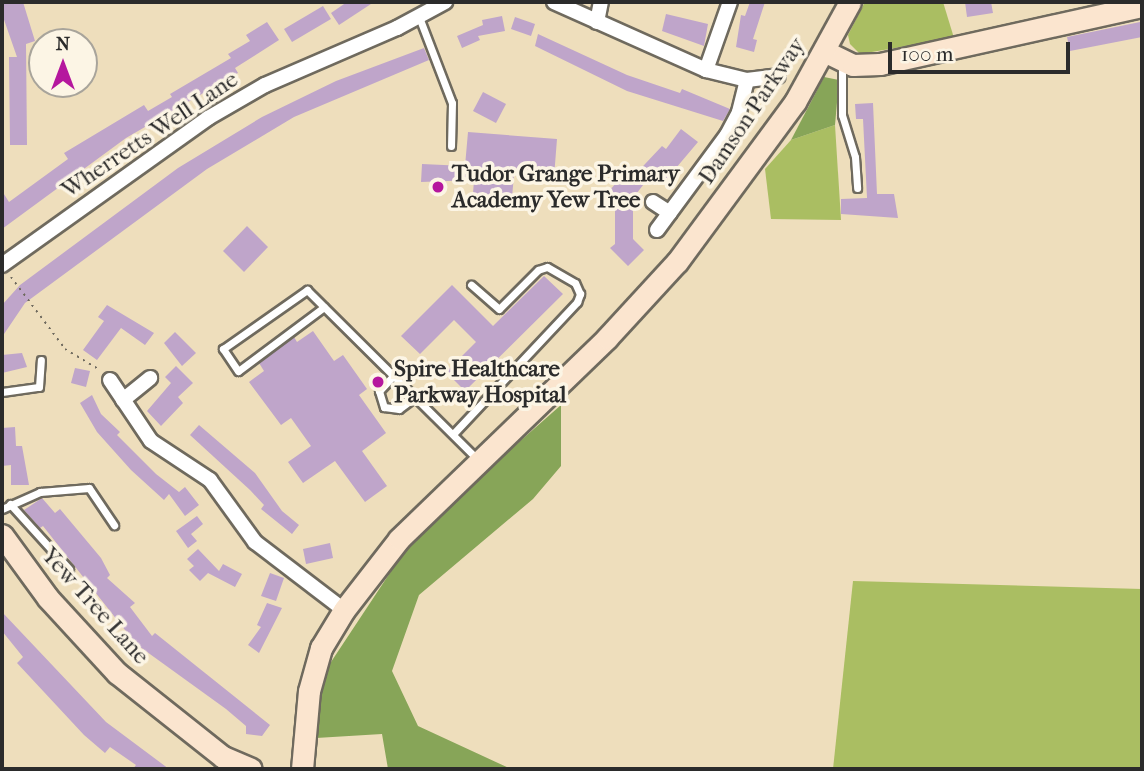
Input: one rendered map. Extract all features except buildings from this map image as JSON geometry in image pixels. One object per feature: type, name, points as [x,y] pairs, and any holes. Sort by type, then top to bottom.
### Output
[{"type":"street","name":"Wherretts Well Lane","points":[[2,265],[208,118],[265,85],[445,2]]},
{"type":"street","points":[[554,2],[706,70],[747,80],[778,76]]},
{"type":"street","points":[[597,22],[601,2]]},
{"type":"street","points":[[706,70],[730,2]]},
{"type":"street","name":"Damson Parkway","points":[[302,769],[309,691],[321,648],[344,610],[399,539],[607,338],[677,262],[833,56],[850,2]]},
{"type":"street","points":[[833,56],[880,64],[1094,13],[1142,6]]},
{"type":"street","points":[[657,230],[727,135],[740,112],[747,80]]},
{"type":"street","points":[[653,202],[670,213]]},
{"type":"street","points":[[123,400],[150,378]]},
{"type":"street","points":[[110,380],[151,441],[210,480],[255,542],[344,610]]},
{"type":"street","name":"Yew Tree Lane","points":[[2,535],[22,566],[94,650],[152,703],[231,763],[251,769]]},
{"type":"lane","points":[[419,16],[452,103],[451,145]]},
{"type":"lane","points":[[833,56],[842,116],[855,158],[857,188]]},
{"type":"lane","points":[[454,433],[580,294],[575,283],[547,267],[538,270],[499,309],[471,285]]},
{"type":"lane","points":[[324,307],[238,371],[223,349],[307,290],[454,433],[478,460]]},
{"type":"lane","points":[[2,392],[39,387],[41,360]]},
{"type":"lane","points":[[394,375],[379,391],[384,407],[399,409],[416,396]]},
{"type":"lane","points":[[2,509],[40,492],[89,488],[114,525]]},
{"type":"lane","points":[[10,505],[69,569]]},
{"type":"path","points":[[2,265],[65,349],[110,380]]},
{"type":"green space","points":[[865,2],[943,2],[954,38],[860,54],[850,44],[848,35]]},
{"type":"green space","points":[[824,77],[839,80],[835,125],[791,140]]},
{"type":"green space","points":[[835,125],[841,220],[771,219],[765,169],[791,140]]},
{"type":"green space","points":[[561,405],[561,466],[533,499],[419,595],[392,671],[418,726],[511,769],[388,769],[382,734],[316,738],[319,688],[329,665],[417,532]]},
{"type":"green space","points":[[853,581],[1142,589],[1142,769],[833,769]]},
{"type":"place","name":"Tudor Grange Primary Academy Yew Tree","points":[[438,187]]},
{"type":"place","name":"Spire Healthcare Parkway Hospital","points":[[378,382]]}]
